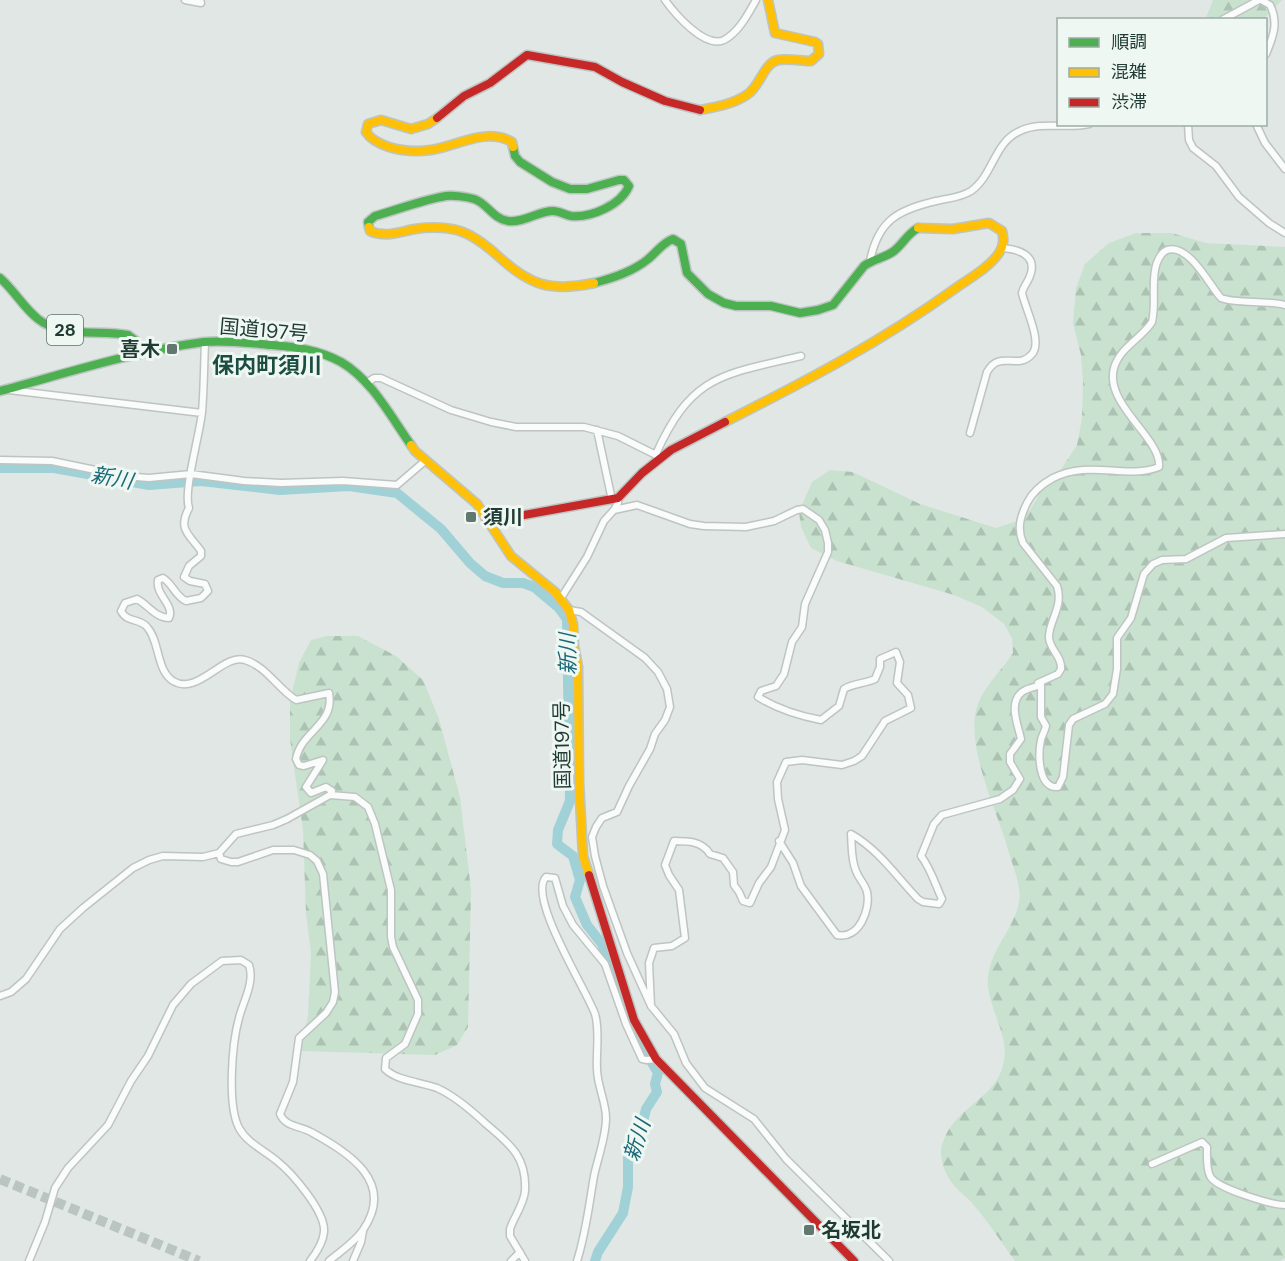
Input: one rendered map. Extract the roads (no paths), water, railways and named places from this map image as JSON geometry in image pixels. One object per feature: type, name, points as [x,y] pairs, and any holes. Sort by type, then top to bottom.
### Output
[{"type":"main road","points":[[486,520],[615,499],[658,456],[826,371],[918,315],[990,263],[1002,248],[1002,231],[994,225],[984,223],[953,229],[921,227],[911,232],[893,252],[870,261],[859,271],[838,302],[828,307],[800,313],[771,306],[729,305],[708,294],[687,273],[681,244],[673,239],[667,241],[636,267],[625,273],[597,281],[555,287],[528,281],[488,247],[462,232],[434,227],[381,235],[370,231],[368,226],[370,218],[447,196],[475,199],[493,215],[507,221],[553,211],[570,216],[581,216],[614,203],[628,190],[627,183],[619,180],[584,190],[566,190],[520,162],[515,156],[512,142],[506,138],[476,138],[425,151],[406,149],[373,140],[366,132],[366,128],[368,124],[377,120],[411,129],[428,124],[465,96],[499,76],[522,57],[533,54],[555,61],[595,67],[640,90],[691,110],[723,105],[740,99],[753,90],[768,67],[777,60],[811,61],[819,54],[818,44],[815,42],[775,33],[768,0]]},
{"type":"main road","name":"28","points":[[0,278],[10,285],[30,314],[47,326],[59,330],[121,334],[133,337],[141,354]]},
{"type":"main road","name":"国道197号","points":[[2,390],[141,354],[205,342],[252,342],[302,347],[343,363],[367,383],[380,398],[403,435],[425,461],[477,504],[511,556],[561,598],[569,610],[578,667],[579,782],[583,855],[634,1020],[642,1039],[656,1059],[854,1261]]},
{"type":"street","points":[[185,0],[201,3],[200,0]]},
{"type":"street","points":[[665,0],[696,33],[717,42],[733,33],[747,17],[756,0]]},
{"type":"street","points":[[1226,18],[1260,0],[1270,5],[1275,17],[1275,32],[1267,52]]},
{"type":"street","points":[[870,261],[876,237],[894,216],[914,207],[971,191],[982,180],[1003,145],[1019,131],[1057,126]]},
{"type":"street","points":[[1188,126],[1189,140],[1193,148],[1216,166],[1239,197],[1269,224],[1285,233]]},
{"type":"street","points":[[1257,126],[1265,143],[1285,170]]},
{"type":"street","points":[[970,433],[990,366],[1000,360],[1021,362],[1032,355],[1036,349],[1034,330],[1022,293],[1031,271],[1029,258],[1016,249],[1002,248]]},
{"type":"street","points":[[1285,304],[1221,298],[1199,268],[1184,254],[1167,250],[1159,257],[1155,269],[1152,322],[1148,329],[1119,357],[1113,377],[1125,410],[1157,454],[1159,467],[1151,470],[1125,471],[1087,468],[1062,474],[1038,488],[1031,495],[1021,514],[1019,522],[1023,543],[1057,586],[1059,594],[1049,640],[1059,656],[1061,669],[1058,674],[1038,683],[1041,685],[1041,717],[1046,726],[1041,741],[1041,772],[1047,785],[1054,788],[1061,784],[1069,725],[1073,719],[1105,704],[1113,694],[1117,669],[1117,638],[1131,618],[1144,574],[1148,568],[1162,560],[1186,559],[1226,538],[1285,534]]},
{"type":"street","points":[[205,342],[202,413],[191,474],[189,508],[184,526],[201,551],[201,556],[189,566],[184,577],[190,581],[205,584],[208,587],[206,594],[201,598],[186,601],[177,595],[169,582],[163,578],[158,580],[157,586],[170,609],[169,618],[162,618],[137,599],[124,603],[121,611],[123,616],[147,627],[162,665],[173,681],[186,683],[203,679],[239,659],[255,665],[296,700],[329,693],[326,715],[322,723],[303,740],[296,759],[299,765],[304,766],[322,759],[306,787],[311,793],[326,787],[332,791],[330,795]]},
{"type":"street","points":[[367,383],[374,378],[381,378],[451,410],[504,425],[597,430],[618,436],[658,456],[675,417],[704,386],[717,378],[736,372],[801,356]]},
{"type":"street","points":[[2,390],[202,413]]},
{"type":"street","points":[[561,598],[587,557],[604,521],[618,503],[597,430]]},
{"type":"street","points":[[0,460],[52,461],[124,476],[149,478],[191,474],[300,484],[359,481],[397,485],[425,461]]},
{"type":"street","points":[[614,510],[637,505],[690,524],[746,527],[803,509],[819,520],[825,530],[828,552],[805,604],[802,627],[792,642],[784,674],[776,686],[761,691],[758,697],[771,704],[821,720],[839,706],[844,689],[854,683],[864,684],[875,679],[880,659],[896,652],[900,662],[897,683],[908,696],[911,708],[885,721],[862,756],[854,761],[842,765],[802,760],[786,762],[777,782],[778,799],[785,830],[771,867],[759,883],[750,903],[743,902],[740,892],[734,885],[733,872],[723,858],[710,854],[706,847],[691,841],[674,841],[665,865],[679,890],[685,938],[672,946],[654,948],[650,963],[651,1006]]},
{"type":"street","points":[[569,610],[581,612],[645,658],[658,672],[667,689],[670,707],[665,720],[617,812],[602,818],[592,837],[603,886],[627,953],[651,1006],[674,1034],[686,1063],[705,1088],[754,1119],[786,1159],[889,1261]]},
{"type":"street","points":[[779,841],[793,863],[801,886],[837,935],[850,933],[859,926],[868,902],[866,887],[855,871],[851,834],[868,844],[918,899],[939,904],[942,899],[932,870],[921,855],[934,824],[942,816],[1000,799],[1013,790],[1020,779],[1010,762],[1010,754],[1021,740],[1015,702],[1023,691],[1041,685]]},
{"type":"street","points":[[0,996],[11,992],[26,979],[60,929],[133,868],[163,856],[203,857],[219,853],[236,834],[273,825],[330,795],[355,797],[362,801],[372,813],[391,890],[393,947],[418,1000],[418,1014],[409,1036],[405,1044],[386,1058],[385,1070],[390,1074],[449,1094],[479,1115],[513,1147],[522,1168],[525,1190],[510,1230],[510,1236],[525,1261]]},
{"type":"street","points":[[219,853],[221,859],[238,862],[273,850],[294,850],[310,855],[321,866],[334,992],[333,1002],[326,1013],[299,1038],[293,1082],[280,1114],[284,1121],[309,1131],[351,1156],[370,1179],[376,1194],[369,1219],[363,1230],[329,1261]]},
{"type":"street","points":[[577,1261],[588,1218],[606,1117],[597,1071],[596,1017],[560,946],[546,908],[541,890],[542,881],[546,877],[555,878],[563,906],[573,925],[605,964],[626,1024],[642,1059],[656,1059]]},
{"type":"street","points":[[29,1261],[45,1222],[55,1188],[68,1168],[108,1125],[174,1005],[198,978],[227,959],[241,960],[249,965],[250,970],[246,996],[234,1040],[233,1107],[236,1121],[244,1135],[276,1160],[301,1184],[322,1220],[324,1230],[321,1243],[310,1261]]},
{"type":"street","points":[[605,964],[615,960]]},
{"type":"street","points":[[1152,1164],[1202,1142],[1207,1147],[1208,1169],[1210,1178],[1214,1182],[1233,1191],[1285,1205]]},
{"type":"street","points":[[354,1261],[362,1242],[363,1230]]},
{"type":"street","points":[[511,1261],[520,1252]]},
{"type":"waterway","name":"新川","points":[[0,468],[54,468],[149,485],[201,481],[280,490],[349,486],[397,493],[441,529],[470,563],[485,576],[503,583],[523,583],[534,587],[559,608],[567,619],[570,801],[558,830],[557,844],[573,856],[580,880],[575,897],[587,925],[602,944],[626,1011]]},
{"type":"waterway","name":"新川","points":[[595,1261],[598,1252],[623,1213],[628,1187],[628,1158],[639,1139],[646,1109],[657,1092],[655,1084],[658,1073],[637,1037]]},
{"type":"tunnel","points":[[0,1179],[199,1261]]},
{"type":"place","name":"喜木","points":[[172,349]]},
{"type":"place","name":"須川","points":[[471,517]]},
{"type":"place","name":"名坂北","points":[[809,1230]]},
{"type":"district","name":"保内町須川","points":[[267,365]]}]
